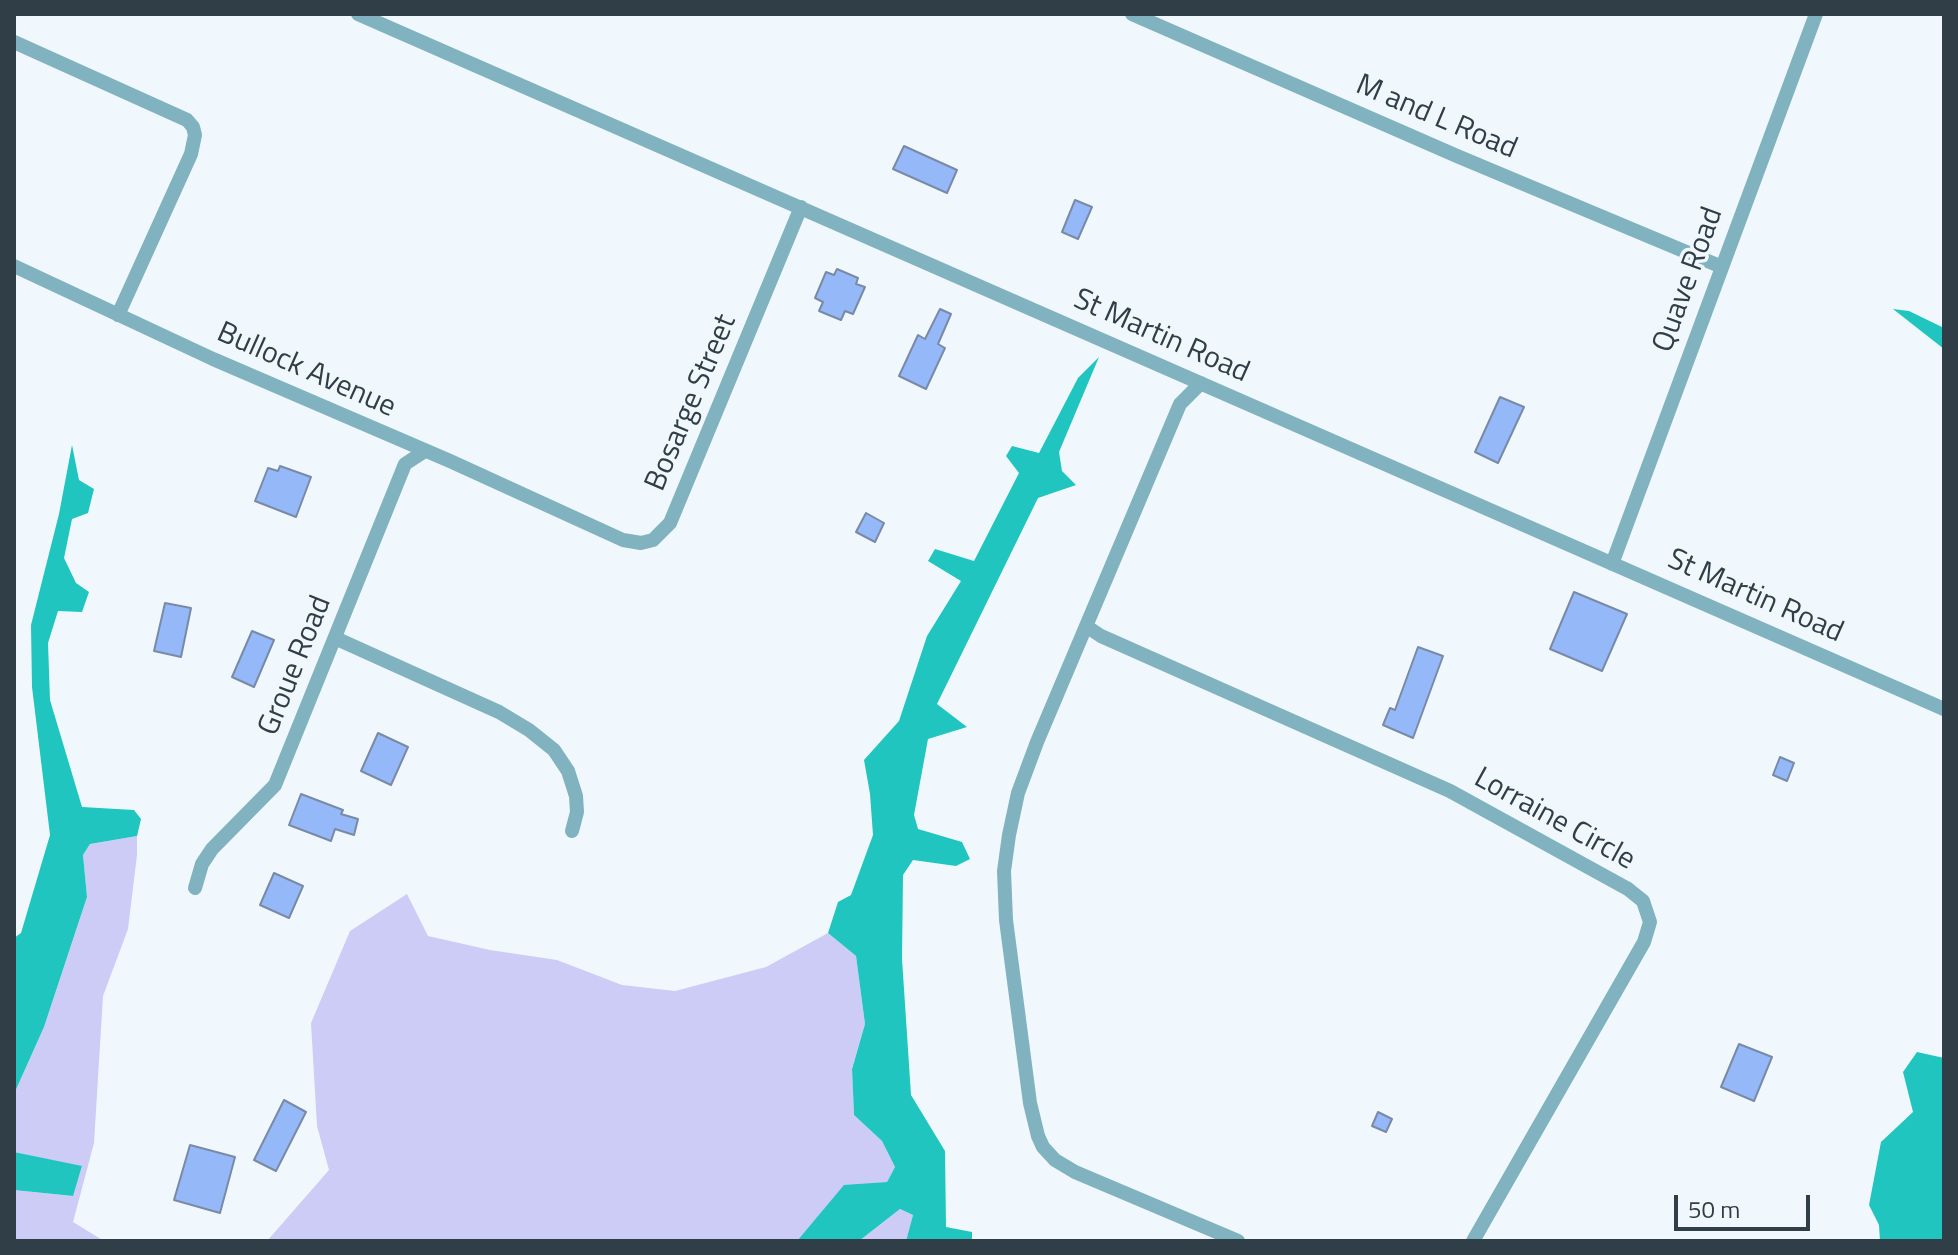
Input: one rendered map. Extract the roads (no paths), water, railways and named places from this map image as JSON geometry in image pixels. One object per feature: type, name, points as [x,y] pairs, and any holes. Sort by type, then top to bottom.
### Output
[{"type":"street","name":"St Martin Road","points":[[358,14],[1944,709]]},
{"type":"street","name":"M and L Road","points":[[1132,14],[1457,156],[1722,267]]},
{"type":"street","name":"Quave Road","points":[[1612,564],[1816,14]]},
{"type":"street","points":[[14,42],[187,120],[193,127],[195,135],[191,154],[118,315]]},
{"type":"street","name":"Bosarge Street","points":[[579,520],[623,540],[641,543],[653,540],[670,523],[801,207]]},
{"type":"street","name":"Bullock Avenue","points":[[14,266],[579,520]]},
{"type":"street","points":[[1201,383],[1180,404],[1018,793],[1004,871],[1006,920],[1030,1103],[1038,1136],[1055,1160],[1075,1172],[1238,1241]]},
{"type":"street","name":"Groue Road","points":[[195,888],[202,864],[212,849],[275,785],[405,464],[425,451]]},
{"type":"street","name":"Lorraine Circle","points":[[1086,626],[1101,636],[1450,791],[1628,889],[1643,901],[1650,922],[1644,942],[1473,1241]]},
{"type":"street","points":[[335,638],[499,712],[554,750],[568,771],[576,796],[577,812],[572,831]]},
{"type":"water","points":[[1893,309],[1909,311],[1944,328],[1944,349]]},
{"type":"water","points":[[1099,357],[1059,452],[1062,471],[1076,485],[1038,498],[937,704],[967,727],[928,739],[914,815],[918,829],[962,842],[970,859],[956,866],[913,860],[903,875],[902,959],[911,1095],[945,1151],[946,1227],[972,1232],[972,1241],[906,1241],[913,1215],[900,1209],[859,1241],[797,1241],[844,1185],[887,1182],[895,1167],[882,1141],[854,1115],[852,1069],[865,1024],[856,956],[828,933],[838,902],[851,895],[873,835],[864,760],[899,721],[927,636],[961,581],[928,561],[935,549],[974,561],[1019,473],[1006,456],[1012,446],[1039,453],[1078,378]]},
{"type":"water","points":[[72,445],[79,480],[94,489],[88,513],[72,519],[64,558],[76,583],[89,592],[82,612],[58,611],[48,643],[50,700],[82,807],[134,810],[141,819],[137,836],[90,844],[83,855],[87,897],[44,1027],[14,1094],[14,938],[21,933],[50,835],[32,687],[31,625],[59,514]]},
{"type":"water","points":[[1917,1052],[1944,1058],[1944,1241],[1880,1241],[1879,1225],[1869,1205],[1881,1142],[1913,1112],[1903,1072]]},
{"type":"water","points":[[14,1152],[82,1166],[73,1196],[14,1190]]}]
